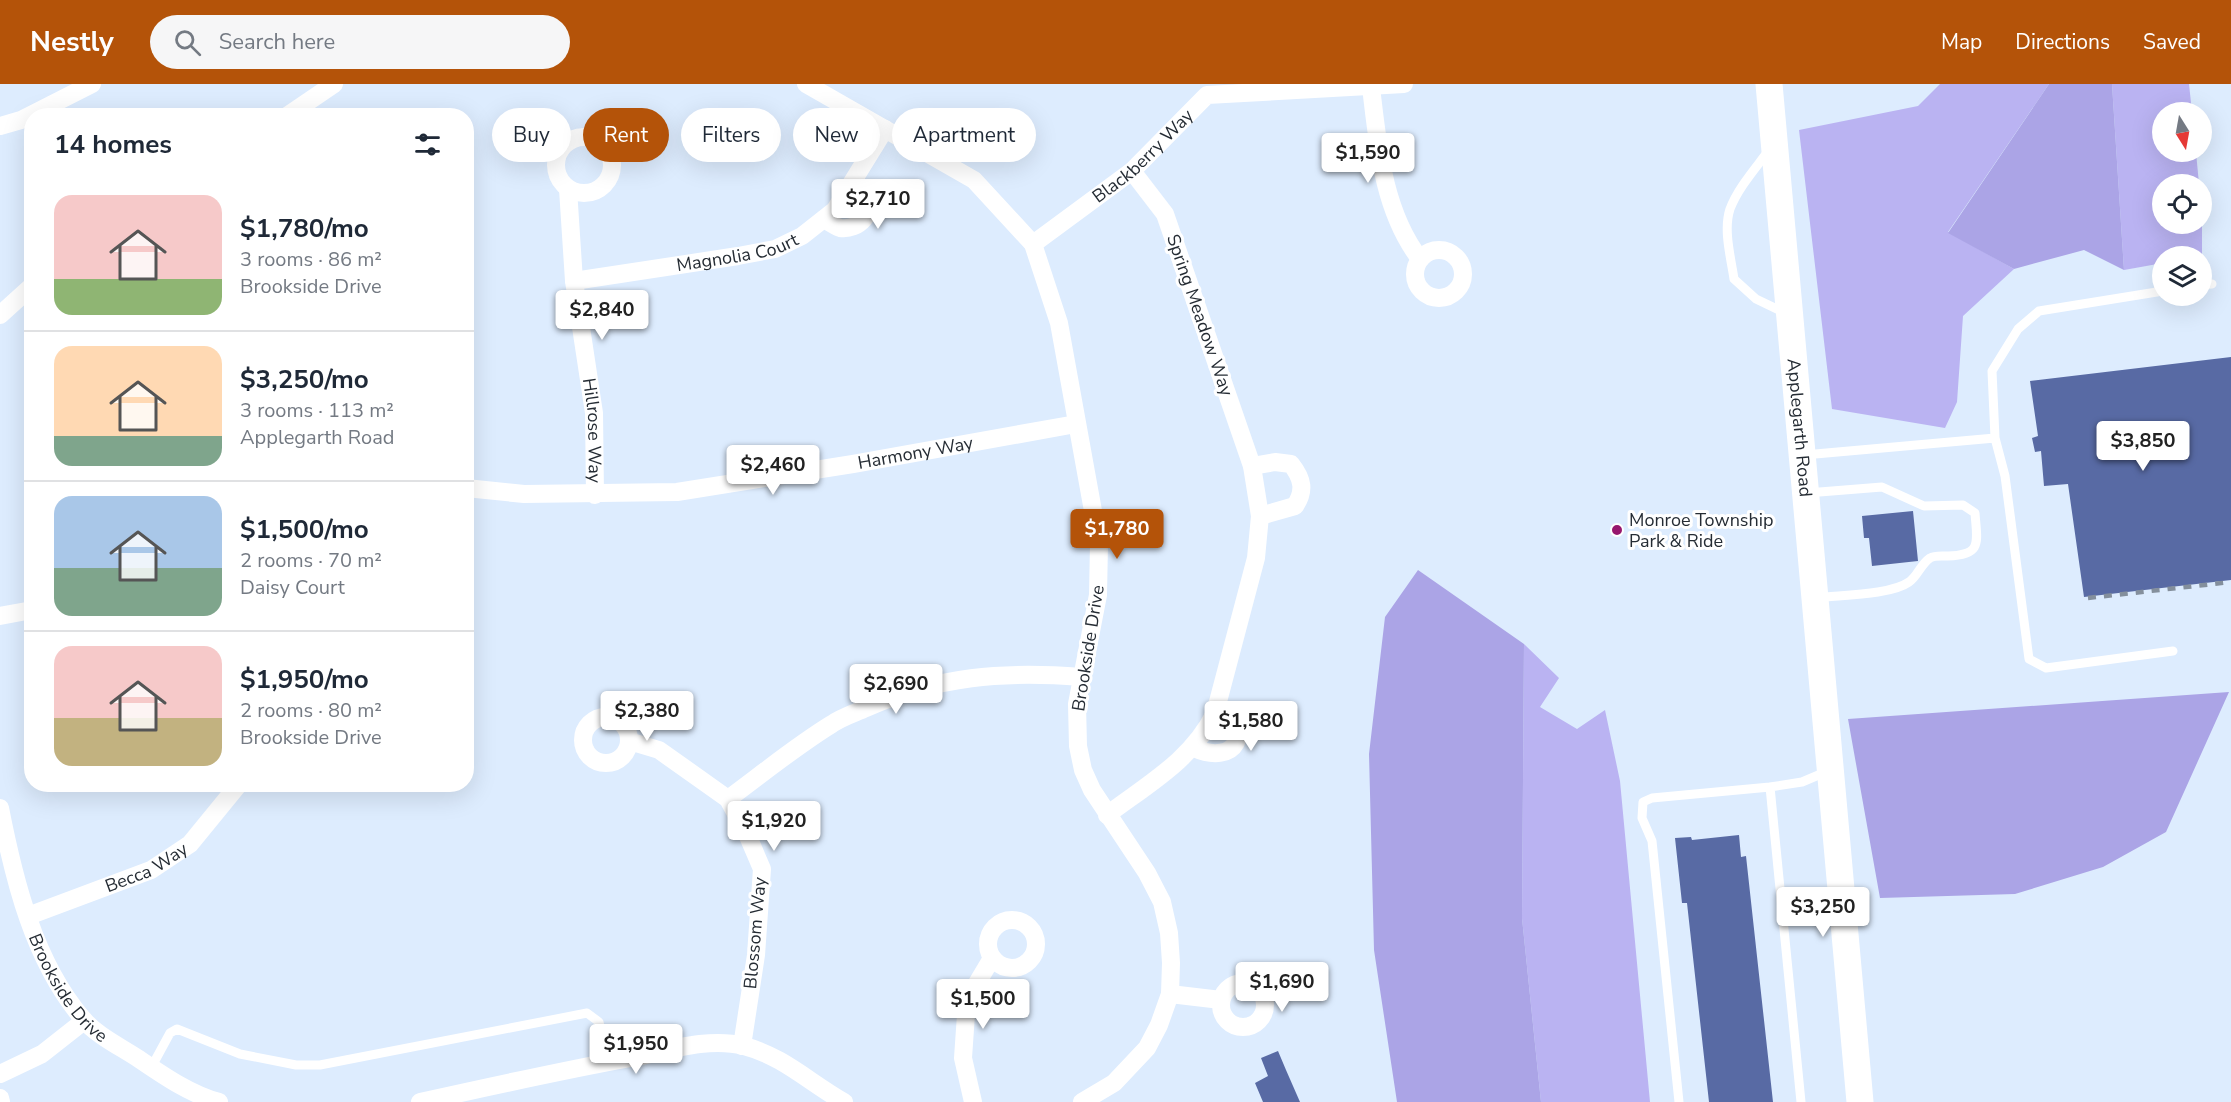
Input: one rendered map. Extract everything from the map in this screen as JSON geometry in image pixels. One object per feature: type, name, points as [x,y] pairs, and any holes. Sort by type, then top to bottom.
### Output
[{"type":"main road","name":"Applegarth Road","points":[[1769,84],[1860,1102]]},
{"type":"main road","name":"Applegarth Road","points":[[1830,771],[1878,1102]]},
{"type":"street","points":[[45,108],[92,84]]},
{"type":"street","points":[[299,108],[334,84]]},
{"type":"street","name":"Brookside Drive","points":[[806,84],[974,180],[1033,244],[1059,323],[1099,554],[1098,595],[1077,704],[1078,746],[1083,770],[1107,815],[1147,873],[1162,902],[1169,933],[1170,994],[1159,1025],[1147,1048],[1114,1083],[1082,1102]]},
{"type":"street","name":"Blackberry Way","points":[[1033,244],[1132,171],[1208,95],[1404,84]]},
{"type":"street","points":[[1371,87],[1380,165],[1406,241],[1420,260]]},
{"type":"street","points":[[0,126],[24,118]]},
{"type":"street","name":"Magnolia Court","points":[[574,281],[775,249],[802,236],[835,210],[885,129]]},
{"type":"street","name":"Spring Meadow Way","points":[[1107,815],[1194,748],[1204,735],[1216,708],[1256,558],[1260,516],[1252,466],[1165,214],[1132,171]]},
{"type":"street","points":[[824,219],[840,228],[852,228],[860,224],[867,215],[869,205],[867,195],[854,181]]},
{"type":"street","name":"Hillrose Way","points":[[568,189],[574,281],[594,413],[596,495]]},
{"type":"street","points":[[0,315],[24,293]]},
{"type":"street","name":"Harmony Way","points":[[474,489],[524,494],[596,495],[677,492],[853,464],[1076,424]]},
{"type":"street","points":[[1252,466],[1275,462],[1291,465],[1298,473],[1302,486],[1302,495],[1295,506],[1260,516]]},
{"type":"street","points":[[0,616],[24,612]]},
{"type":"street","points":[[728,799],[834,722],[883,700],[940,682],[991,674],[1027,673],[1081,677]]},
{"type":"street","points":[[1194,748],[1209,755],[1221,754],[1231,749],[1236,741],[1238,730],[1234,721],[1216,708]]},
{"type":"street","name":"Blossom Way","points":[[629,741],[659,750],[728,799],[762,869],[756,956],[742,1046]]},
{"type":"street","name":"Becca Way","points":[[28,916],[151,870],[190,844],[232,792]]},
{"type":"street","name":"Brookside Drive","points":[[0,808],[3,835],[28,916],[44,955],[62,989],[84,1021],[151,1068],[199,1096],[219,1102]]},
{"type":"street","points":[[972,1102],[963,1058],[967,1000],[992,958]]},
{"type":"street","points":[[1170,994],[1221,1000]]},
{"type":"street","points":[[0,1074],[42,1054],[84,1021]]},
{"type":"street","points":[[420,1102],[608,1062],[713,1043],[742,1046],[784,1062],[841,1101]]},
{"type":"lane","points":[[1774,143],[1740,190],[1729,211],[1729,238],[1734,279],[1756,299],[1790,315]]},
{"type":"lane","points":[[2152,293],[2039,311],[2018,328],[1992,370],[1995,438],[2005,476],[2029,658],[2046,668],[2173,651]]},
{"type":"lane","points":[[1802,455],[1995,438]]},
{"type":"lane","points":[[1806,493],[1882,487],[1924,506],[1963,505],[1975,513],[1977,542],[1972,552],[1964,556],[1933,556],[1921,566],[1908,583],[1894,589],[1815,599]]},
{"type":"lane","points":[[1678,1102],[1652,841],[1642,818],[1643,802],[1652,798],[1802,782],[1830,771]]},
{"type":"lane","points":[[1770,787],[1801,1102]]},
{"type":"lane","points":[[151,1068],[170,1033],[177,1029],[240,1054],[296,1065],[320,1065],[587,1013],[599,1022],[608,1062]]},
{"type":"shaded area","points":[[1940,84],[2049,84],[1948,232],[2014,269],[1963,316],[1957,402],[1945,428],[1832,409],[1799,130],[1918,106]]},
{"type":"shaded area","points":[[2049,84],[2112,84],[2124,270],[2084,250],[2014,269],[1948,233]]},
{"type":"shaded area","points":[[2112,84],[2189,84],[2191,102],[2152,102],[2152,162],[2197,162],[2198,174],[2152,174],[2152,234],[2202,234],[2202,246],[2152,246],[2152,265],[2124,270]]},
{"type":"shaded area","points":[[1418,570],[1524,644],[1522,918],[1541,1102],[1397,1102],[1374,950],[1369,754],[1385,617]]},
{"type":"shaded area","points":[[1524,644],[1559,678],[1540,707],[1577,729],[1605,710],[1620,781],[1650,1102],[1541,1102],[1522,918]]},
{"type":"shaded area","points":[[2229,692],[2166,832],[2103,867],[2015,894],[1880,898],[1848,719]]},
{"type":"building","points":[[2231,357],[2231,580],[2084,597],[2068,484],[2044,486],[2041,451],[2035,452],[2032,438],[2038,436],[2030,381]]},
{"type":"building","points":[[1913,511],[1918,561],[1872,566],[1869,538],[1864,538],[1862,516]]},
{"type":"building","points":[[1739,835],[1741,857],[1746,856],[1773,1102],[1709,1102],[1687,903],[1682,903],[1675,838],[1691,837],[1692,840]]},
{"type":"building","points":[[1278,1051],[1300,1102],[1263,1102],[1255,1083],[1268,1076],[1261,1058]]},
{"type":"railway","points":[[2088,598],[2231,582]]},
{"type":"place","name":"Monroe Township Park & Ride","points":[[1617,530]]}]
